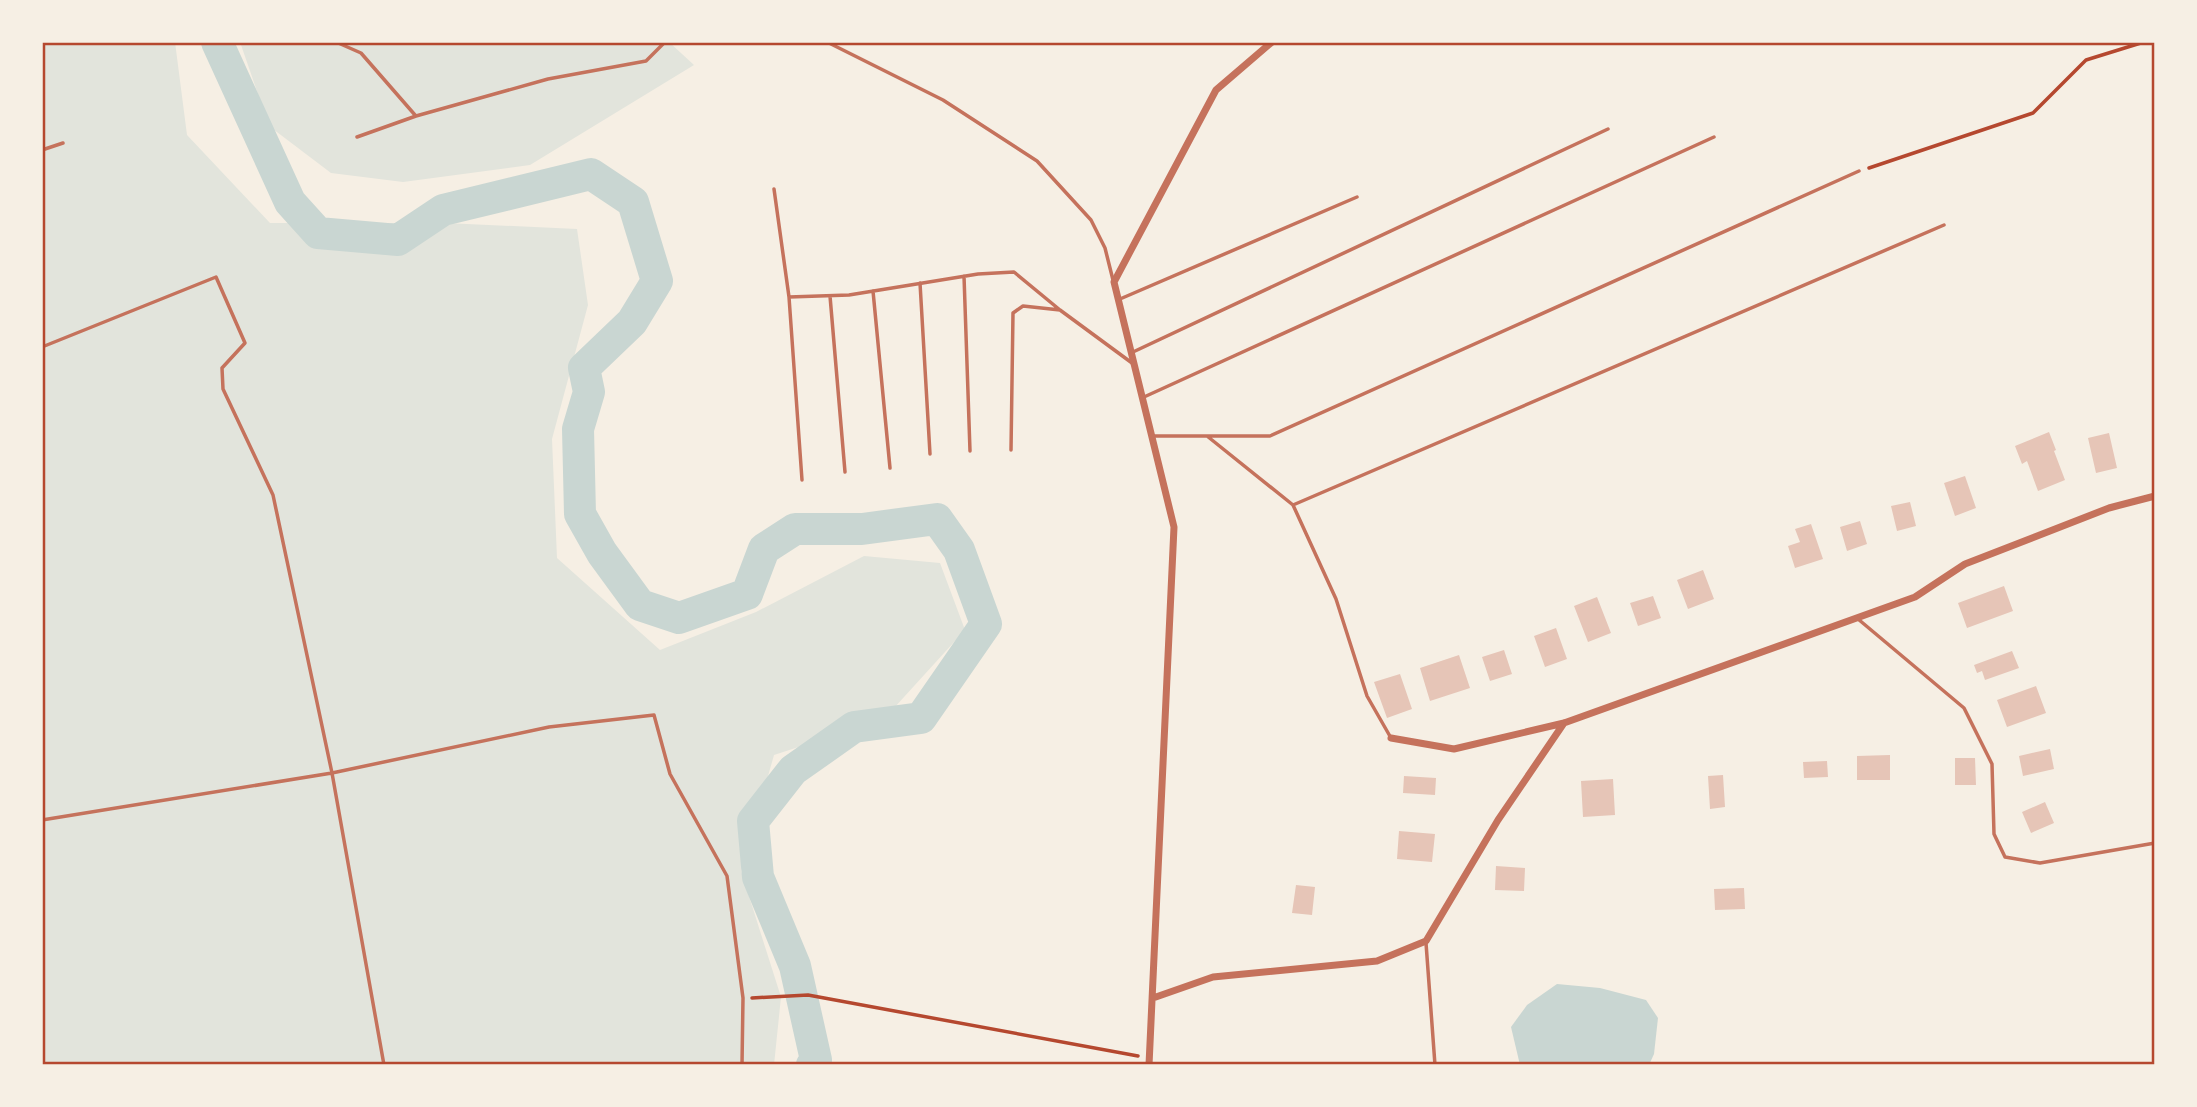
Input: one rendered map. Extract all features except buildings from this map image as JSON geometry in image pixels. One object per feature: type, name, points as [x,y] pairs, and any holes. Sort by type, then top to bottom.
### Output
[{"type":"street","points":[[1150,1062],[1174,527],[1114,282],[1216,90],[1272,42]]},
{"type":"street","points":[[1391,738],[1454,750],[1564,723],[1915,597],[1965,564],[2109,508],[2155,496]]},
{"type":"street","points":[[1153,998],[1213,977],[1377,961],[1426,941],[1498,820],[1564,723]]},
{"type":"lane","points":[[336,42],[361,53],[416,116]]},
{"type":"lane","points":[[356,136],[548,79],[646,61],[666,42]]},
{"type":"lane","points":[[827,42],[943,100],[1037,161],[1091,220],[1105,248],[1114,282]]},
{"type":"lane","points":[[1131,353],[1608,129]]},
{"type":"lane","points":[[1142,398],[1714,137]]},
{"type":"lane","points":[[42,149],[64,143]]},
{"type":"lane","points":[[1152,436],[1270,436],[1859,171]]},
{"type":"lane","points":[[774,188],[789,297],[802,480]]},
{"type":"lane","points":[[1118,300],[1357,197]]},
{"type":"lane","points":[[1293,505],[1944,226]]},
{"type":"lane","points":[[789,297],[830,296],[964,276],[1014,272],[1060,310],[1134,364]]},
{"type":"lane","points":[[964,276],[970,451]]},
{"type":"lane","points":[[42,347],[216,277],[245,343],[222,368],[223,389],[273,495],[332,773],[384,1065]]},
{"type":"lane","points":[[920,283],[930,454]]},
{"type":"lane","points":[[873,291],[890,468]]},
{"type":"lane","points":[[830,296],[845,472]]},
{"type":"lane","points":[[1011,450],[1013,313],[1023,306],[1060,310]]},
{"type":"lane","points":[[1208,436],[1293,505],[1336,599],[1367,696],[1391,738]]},
{"type":"lane","points":[[1856,618],[1964,708],[1992,764],[1994,834],[2005,858],[2040,863],[2155,843]]},
{"type":"lane","points":[[42,820],[332,773],[549,727],[654,715],[670,774],[727,876],[743,998],[742,1065]]},
{"type":"lane","points":[[1426,941],[1435,1065]]},
{"type":"path","points":[[1859,171],[2033,113],[2086,60],[2144,42]]},
{"type":"path","points":[[743,998],[808,995],[1150,1062]]},
{"type":"shaded area","points":[[42,42],[175,42],[187,135],[270,223],[445,223],[577,229],[588,305],[552,439],[557,558],[660,650],[756,612],[864,556],[940,563],[965,630],[884,719],[774,755],[741,871],[781,997],[774,1065],[42,1065]]},
{"type":"shaded area","points":[[240,42],[669,42],[694,65],[530,165],[403,182],[331,173],[269,126]]},
{"type":"shaded area","points":[[1557,984],[1600,988],[1646,1000],[1658,1018],[1654,1054],[1649,1065],[1520,1065],[1511,1027],[1527,1005]]},
{"type":"waterway","points":[[217,42],[290,202],[318,233],[398,240],[443,210],[591,174],[633,202],[657,281],[632,322],[584,368],[589,392],[578,429],[580,514],[602,553],[640,605],[679,618],[747,594],[764,549],[795,529],[862,529],[937,519],[959,550],[986,624],[921,718],[854,727],[793,770],[753,821],[758,877],[795,966],[816,1060],[812,1065]]}]
